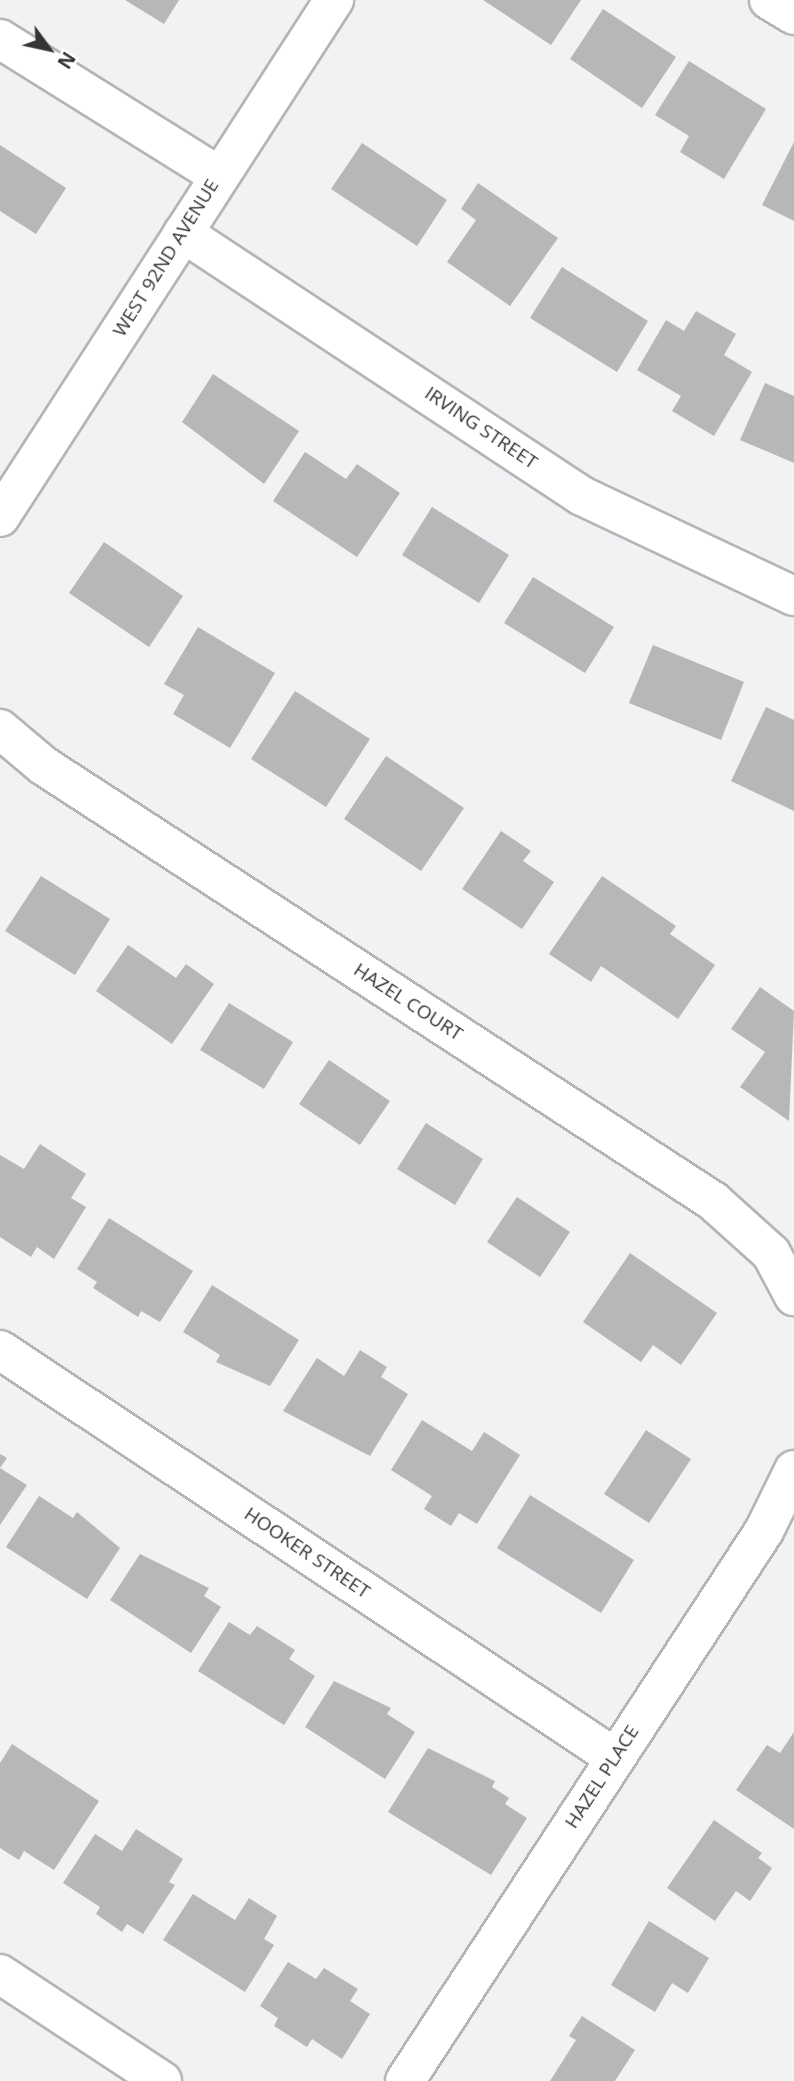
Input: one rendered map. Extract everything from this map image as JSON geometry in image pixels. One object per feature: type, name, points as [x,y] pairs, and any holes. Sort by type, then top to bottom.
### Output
[{"type":"street","name":"WEST 92ND AVENUE","points":[[0,517],[218,175],[334,0]]},
{"type":"street","points":[[769,0],[794,15]]},
{"type":"street","points":[[0,39],[218,175]]},
{"type":"street","name":"IRVING STREET","points":[[183,233],[582,496],[794,596]]},
{"type":"street","name":"HAZEL COURT","points":[[0,729],[44,766],[713,1201],[771,1253],[794,1296]]},
{"type":"street","name":"HOOKER STREET","points":[[0,1350],[614,1757]]},
{"type":"street","name":"HAZEL PLACE","points":[[405,2081],[764,1531],[794,1470]]},
{"type":"street","points":[[0,1974],[162,2081]]},
{"type":"building","points":[[125,0],[179,0],[164,24]]},
{"type":"building","points":[[483,0],[581,0],[551,45]]},
{"type":"building","points":[[603,9],[676,57],[642,108],[570,59]]},
{"type":"building","points":[[689,61],[766,109],[724,179],[680,152],[689,136],[655,115]]},
{"type":"building","points":[[794,142],[794,221],[762,205]]},
{"type":"building","points":[[362,143],[447,200],[417,246],[331,189]]},
{"type":"building","points":[[0,145],[66,188],[36,234],[0,211]]},
{"type":"building","points":[[478,183],[558,238],[510,306],[447,262],[476,220],[461,209]]},
{"type":"building","points":[[562,267],[648,321],[617,372],[530,318]]},
{"type":"building","points":[[696,311],[736,334],[724,355],[752,372],[714,436],[672,411],[681,396],[637,370],[666,320],[684,331]]},
{"type":"building","points":[[213,374],[299,431],[264,484],[182,422]]},
{"type":"building","points":[[765,383],[794,396],[794,463],[740,440]]},
{"type":"building","points":[[305,452],[346,479],[357,464],[400,493],[357,557],[273,501]]},
{"type":"building","points":[[432,507],[509,555],[479,603],[402,555]]},
{"type":"building","points":[[104,542],[183,596],[149,647],[69,593]]},
{"type":"building","points":[[533,577],[614,627],[585,673],[504,623]]},
{"type":"building","points":[[198,627],[275,673],[230,748],[173,714],[184,695],[164,684]]},
{"type":"building","points":[[653,645],[744,682],[721,740],[629,703]]},
{"type":"building","points":[[295,691],[370,739],[326,807],[251,759]]},
{"type":"building","points":[[766,707],[794,720],[794,811],[731,781]]},
{"type":"building","points":[[386,756],[464,808],[421,871],[344,819]]},
{"type":"building","points":[[501,831],[531,851],[523,861],[554,882],[522,929],[462,889]]},
{"type":"building","points":[[41,876],[110,919],[75,975],[5,931]]},
{"type":"building","points":[[602,876],[676,926],[670,934],[715,965],[678,1019],[601,966],[591,982],[549,954]]},
{"type":"building","points":[[128,945],[176,978],[186,964],[214,984],[172,1044],[96,991]]},
{"type":"building","points":[[760,987],[794,1011],[789,1121],[740,1087],[765,1052],[731,1029]]},
{"type":"building","points":[[229,1003],[293,1042],[264,1089],[200,1050]]},
{"type":"building","points":[[329,1060],[390,1101],[360,1145],[299,1104]]},
{"type":"building","points":[[426,1123],[483,1159],[455,1205],[397,1169]]},
{"type":"building","points":[[40,1144],[86,1174],[71,1198],[86,1207],[54,1259],[37,1247],[31,1257],[0,1237],[0,1155],[24,1169]]},
{"type":"building","points":[[517,1197],[570,1232],[540,1277],[487,1242]]},
{"type":"building","points":[[109,1218],[193,1271],[160,1322],[141,1311],[138,1317],[93,1288],[97,1282],[77,1269]]},
{"type":"building","points":[[630,1253],[717,1313],[681,1365],[653,1345],[641,1362],[583,1322]]},
{"type":"building","points":[[212,1285],[299,1340],[270,1386],[216,1362],[220,1355],[183,1332]]},
{"type":"building","points":[[360,1350],[387,1367],[381,1377],[408,1394],[370,1456],[283,1411],[317,1358],[344,1376]]},
{"type":"building","points":[[422,1420],[472,1451],[484,1432],[520,1455],[477,1524],[459,1513],[451,1526],[424,1509],[432,1496],[391,1470]]},
{"type":"building","points":[[646,1430],[691,1459],[649,1523],[604,1494]]},
{"type":"building","points":[[0,1454],[7,1458],[0,1468]]},
{"type":"building","points":[[0,1468],[27,1485],[0,1525]]},
{"type":"building","points":[[530,1495],[634,1560],[601,1613],[497,1548]]},
{"type":"building","points":[[39,1496],[73,1518],[77,1512],[120,1548],[87,1599],[6,1547]]},
{"type":"building","points":[[140,1554],[209,1588],[204,1596],[221,1607],[191,1653],[110,1600]]},
{"type":"building","points":[[229,1622],[250,1635],[257,1626],[295,1650],[289,1659],[315,1676],[284,1725],[198,1671]]},
{"type":"building","points":[[334,1681],[391,1708],[387,1714],[415,1732],[385,1779],[305,1727]]},
{"type":"building","points":[[794,1732],[794,1829],[736,1790],[767,1745],[780,1753]]},
{"type":"building","points":[[12,1744],[99,1801],[54,1870],[24,1851],[19,1860],[0,1848],[0,1763]]},
{"type":"building","points":[[428,1748],[495,1781],[492,1787],[509,1798],[505,1804],[527,1818],[491,1875],[388,1812]]},
{"type":"building","points":[[714,1820],[762,1853],[758,1858],[772,1868],[750,1901],[736,1891],[715,1921],[667,1888]]},
{"type":"building","points":[[136,1829],[183,1859],[169,1882],[175,1885],[143,1934],[127,1924],[122,1932],[96,1914],[100,1907],[63,1883],[95,1834],[122,1851]]},
{"type":"building","points":[[193,1894],[235,1920],[249,1898],[277,1916],[264,1939],[274,1945],[245,1992],[163,1940]]},
{"type":"building","points":[[649,1921],[709,1958],[688,1993],[672,1983],[655,2012],[611,1985]]},
{"type":"building","points":[[288,1962],[316,1979],[324,1968],[358,1989],[350,2001],[370,2014],[342,2059],[312,2039],[307,2047],[274,2026],[278,2018],[260,2006]]},
{"type":"building","points":[[582,2016],[635,2050],[615,2081],[550,2081],[576,2040],[569,2036]]}]
